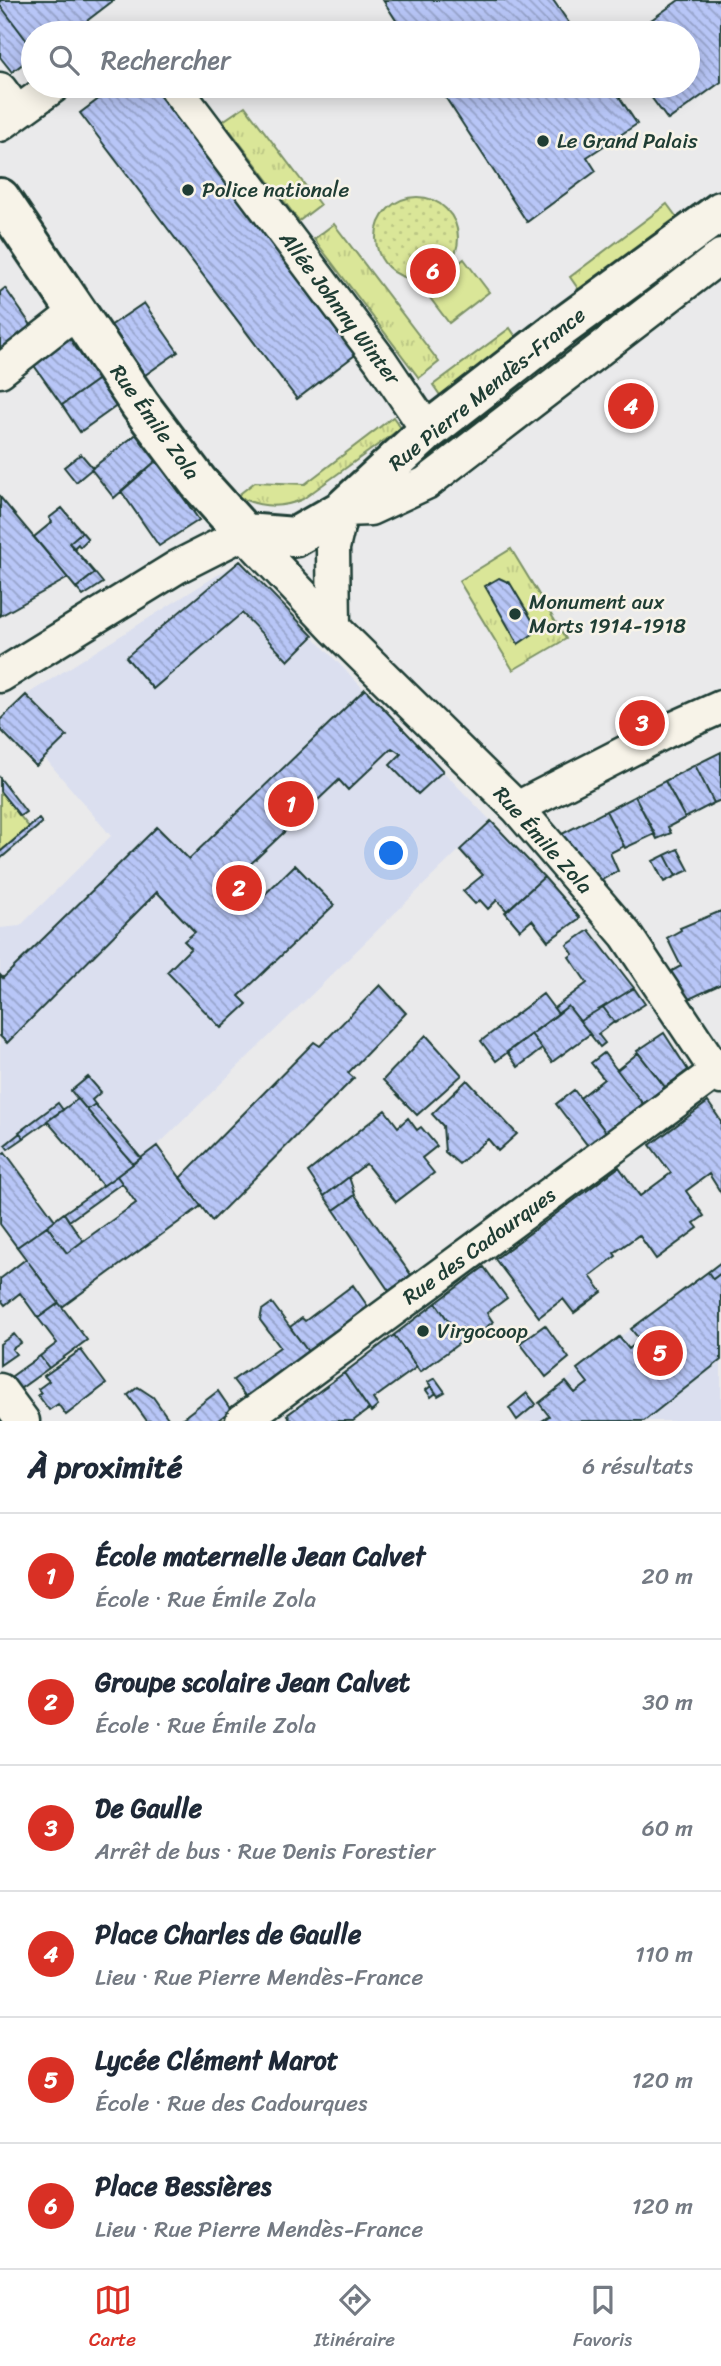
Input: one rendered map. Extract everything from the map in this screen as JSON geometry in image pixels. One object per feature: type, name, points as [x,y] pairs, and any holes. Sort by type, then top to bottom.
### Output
[{"type":"main road","name":"Rue Émile Zola","points":[[0,198],[140,405],[198,482],[244,533]]},
{"type":"main road","name":"Rue Pierre Mendès-France","points":[[244,533],[295,537],[342,510],[428,431],[557,331],[721,211]]},
{"type":"street","points":[[6,108],[28,98]]},
{"type":"street","name":"Allée Johnny Winter","points":[[183,98],[380,360],[428,431]]},
{"type":"street","points":[[334,628],[333,548],[342,510],[370,509],[426,482],[721,256]]},
{"type":"street","points":[[0,371],[77,311]]},
{"type":"street","points":[[0,676],[177,567],[244,533]]},
{"type":"street","name":"Rue Émile Zola","points":[[244,533],[334,628],[517,808],[626,935],[719,1072]]},
{"type":"street","points":[[517,808],[664,732],[721,708]]},
{"type":"street","name":"Rue des Cadourques","points":[[242,1421],[719,1072]]},
{"type":"street","points":[[0,1390],[23,1421]]},
{"type":"shaded area","points":[[240,561],[490,820],[157,1146],[133,1164],[78,1099],[0,1156],[0,928],[20,926],[111,836],[45,758],[36,766],[0,729],[0,720],[26,695]]},
{"type":"shaded area","points":[[721,1262],[721,1421],[517,1421],[566,1382],[577,1369]]},
{"type":"green space","points":[[245,106],[320,205],[299,221],[223,121]]},
{"type":"green space","points":[[409,197],[425,197],[440,204],[451,215],[458,230],[455,254],[446,267],[425,279],[409,279],[394,272],[383,261],[376,246],[376,230],[383,215],[394,204]]},
{"type":"green space","points":[[667,204],[678,219],[579,290],[570,277]]},
{"type":"green space","points":[[334,224],[439,362],[419,378],[314,239]]},
{"type":"green space","points":[[464,259],[489,292],[449,323],[424,290]]},
{"type":"green space","points":[[510,328],[518,340],[442,398],[433,385]]},
{"type":"green space","points":[[393,417],[401,428],[303,499],[270,505],[253,503],[237,496],[255,482],[305,484]]},
{"type":"green space","points":[[511,549],[566,639],[513,670],[459,581]]},
{"type":"green space","points":[[0,791],[29,827],[0,852]]},
{"type":"building","points":[[0,0],[114,0],[87,21],[21,21],[21,33],[0,5]]},
{"type":"building","points":[[383,0],[553,0],[568,21],[396,21]]},
{"type":"building","points":[[679,0],[721,0],[721,82],[700,97],[700,21],[650,21]]},
{"type":"building","points":[[0,5],[21,33],[21,65],[12,72],[0,57]]},
{"type":"building","name":"Police nationale","points":[[100,98],[166,98],[359,352],[297,399],[80,113]]},
{"type":"building","name":"Le Grand Palais","points":[[446,98],[620,98],[637,124],[587,157],[596,171],[527,222]]},
{"type":"building","points":[[652,98],[699,98],[668,120]]},
{"type":"building","points":[[5,288],[38,335],[0,362],[0,292]]},
{"type":"building","points":[[144,303],[178,352],[145,375],[110,326]]},
{"type":"building","points":[[66,330],[100,378],[62,405],[28,357]]},
{"type":"building","points":[[100,378],[118,405],[80,432],[62,405]]},
{"type":"building","points":[[138,433],[157,460],[114,498],[91,469]]},
{"type":"building","points":[[81,454],[93,468],[76,482],[64,467]]},
{"type":"building","points":[[157,460],[199,520],[159,546],[121,491]]},
{"type":"building","points":[[0,497],[68,578],[0,616]]},
{"type":"building","points":[[62,508],[82,532],[69,543],[95,573],[76,588],[34,537],[52,522],[49,518]]},
{"type":"building","points":[[82,532],[88,539],[80,547],[78,544],[74,548],[69,543]]},
{"type":"building","points":[[240,561],[313,636],[288,661],[242,613],[153,689],[126,657]]},
{"type":"building","points":[[95,573],[103,583],[83,596],[76,588]]},
{"type":"building","name":"Monument aux Morts 1914-1918","points":[[499,578],[510,583],[535,625],[533,634],[518,644],[485,586]]},
{"type":"building","points":[[365,689],[443,771],[418,794],[390,765],[401,754],[392,748],[348,790],[339,780],[241,873],[263,896],[295,865],[334,905],[239,996],[247,1004],[221,1028],[167,972],[191,948],[184,941],[195,932],[157,892],[7,1043],[0,1036],[0,975],[3,978],[157,827],[189,859]]},
{"type":"building","points":[[26,695],[67,736],[36,766],[0,729],[0,720]]},
{"type":"building","points":[[721,752],[721,800],[714,803],[695,765]]},
{"type":"building","points":[[695,765],[714,803],[685,818],[665,781]]},
{"type":"building","points":[[0,778],[26,812],[20,816],[0,791]]},
{"type":"building","points":[[665,781],[685,818],[668,827],[671,833],[657,839],[635,796]]},
{"type":"building","points":[[635,796],[655,834],[625,848],[606,811]]},
{"type":"building","points":[[606,811],[624,846],[610,853],[618,871],[598,882],[560,835]]},
{"type":"building","points":[[39,819],[42,823],[0,859],[0,852]]},
{"type":"building","points":[[491,821],[544,877],[507,911],[497,900],[488,909],[480,900],[475,904],[463,891],[483,875],[460,850]]},
{"type":"building","points":[[678,849],[689,870],[676,876],[665,855]]},
{"type":"building","points":[[665,855],[676,876],[664,882],[653,861]]},
{"type":"building","points":[[544,877],[580,918],[548,941],[532,920],[520,930],[505,912]]},
{"type":"building","points":[[721,911],[721,984],[687,1000],[668,973],[681,966],[667,938],[681,930],[680,928]]},
{"type":"building","points":[[589,930],[634,988],[580,1021],[568,1006],[558,1014],[554,1008],[587,983],[569,957],[573,954],[567,945]]},
{"type":"building","points":[[380,985],[406,1013],[348,1073],[354,1078],[212,1221],[180,1178],[314,1042],[320,1046]]},
{"type":"building","points":[[634,988],[645,1004],[615,1023],[603,1007]]},
{"type":"building","points":[[543,994],[558,1014],[496,1061],[481,1041]]},
{"type":"building","points":[[568,1006],[590,1034],[552,1062],[531,1034]]},
{"type":"building","points":[[603,1007],[614,1022],[598,1034],[605,1043],[600,1047],[580,1021]]},
{"type":"building","points":[[664,1033],[688,1070],[665,1087],[637,1051]]},
{"type":"building","points":[[531,1034],[542,1049],[518,1067],[507,1052]]},
{"type":"building","points":[[426,1035],[462,1075],[417,1115],[383,1080]]},
{"type":"building","points":[[604,1053],[643,1104],[606,1132],[580,1098],[604,1079],[591,1063]]},
{"type":"building","points":[[638,1053],[665,1087],[643,1104],[617,1070]]},
{"type":"building","points":[[88,1077],[101,1092],[92,1100],[95,1104],[87,1110],[71,1091]]},
{"type":"building","points":[[467,1080],[517,1134],[498,1151],[488,1139],[459,1164],[445,1152],[443,1126],[432,1114]]},
{"type":"building","points":[[574,1090],[606,1132],[588,1146],[556,1104]]},
{"type":"building","points":[[78,1099],[133,1164],[103,1186],[47,1121]]},
{"type":"building","points":[[708,1102],[721,1121],[721,1193],[709,1174],[686,1191],[704,1216],[694,1223],[698,1228],[656,1259],[639,1235],[614,1253],[616,1256],[590,1276],[602,1292],[574,1313],[563,1299],[539,1317],[495,1259],[619,1167],[640,1196],[671,1173],[650,1145]]},
{"type":"building","points":[[58,1103],[63,1110],[24,1138],[19,1132]]},
{"type":"building","points":[[95,1104],[141,1158],[133,1164],[87,1110]]},
{"type":"building","points":[[385,1110],[398,1127],[408,1118],[417,1130],[421,1127],[437,1146],[422,1158],[434,1173],[396,1202],[366,1164],[324,1196],[308,1172]]},
{"type":"building","points":[[20,1133],[24,1138],[8,1149],[5,1145]]},
{"type":"building","points":[[157,1146],[201,1206],[62,1307],[17,1247],[47,1226],[67,1253],[136,1203],[117,1176]]},
{"type":"building","points":[[5,1152],[55,1220],[17,1247],[0,1224],[0,1156]]},
{"type":"building","points":[[117,1176],[122,1183],[69,1221],[64,1213]]},
{"type":"building","points":[[349,1177],[355,1195],[334,1210],[324,1196]]},
{"type":"building","points":[[355,1195],[411,1275],[389,1291],[334,1210]]},
{"type":"building","points":[[64,1213],[83,1241],[67,1253],[47,1226]]},
{"type":"building","points":[[26,1259],[59,1303],[38,1318],[20,1293],[5,1305],[0,1299],[0,1279]]},
{"type":"building","points":[[721,1262],[721,1273],[713,1279],[708,1272]]},
{"type":"building","points":[[484,1267],[507,1298],[487,1313],[493,1322],[470,1339],[462,1328],[456,1332],[436,1303]]},
{"type":"building","points":[[708,1272],[713,1279],[721,1273],[721,1360],[644,1421],[542,1421],[549,1416],[539,1403],[566,1382],[575,1393],[588,1383],[577,1369],[619,1337],[629,1349],[640,1340],[631,1329]]},
{"type":"building","points":[[353,1285],[369,1308],[309,1353],[290,1327],[302,1318],[305,1321]]},
{"type":"building","points":[[59,1303],[87,1340],[49,1368],[40,1356],[57,1343],[38,1318]]},
{"type":"building","points":[[272,1303],[309,1353],[247,1398],[233,1380],[280,1347],[260,1320],[262,1310]]},
{"type":"building","points":[[436,1303],[456,1332],[462,1328],[470,1339],[463,1344],[461,1342],[420,1372],[394,1335]]},
{"type":"building","points":[[545,1325],[569,1358],[546,1377],[520,1343]]},
{"type":"building","points":[[14,1334],[21,1343],[12,1349],[16,1354],[0,1365],[0,1344]]},
{"type":"building","points":[[394,1335],[417,1367],[373,1399],[378,1406],[371,1412],[344,1373]]},
{"type":"building","points":[[81,1350],[106,1384],[66,1415],[58,1404],[49,1410],[38,1395],[41,1393],[38,1389],[49,1381],[44,1376]]},
{"type":"building","points":[[40,1356],[49,1368],[17,1391],[8,1379]]},
{"type":"building","points":[[344,1373],[369,1409],[353,1421],[292,1421],[287,1415]]},
{"type":"building","points":[[435,1378],[445,1392],[438,1396],[428,1382]]},
{"type":"building","points":[[431,1386],[436,1393],[431,1397],[426,1390]]},
{"type":"building","points":[[138,1387],[153,1397],[170,1421],[147,1421],[128,1395]]},
{"type":"building","points":[[218,1391],[231,1410],[217,1421],[179,1421]]},
{"type":"building","points":[[527,1393],[536,1404],[517,1420],[509,1408]]},
{"type":"place","name":"Le Grand Palais","points":[[543,141]]},
{"type":"place","name":"Police nationale","points":[[188,190]]},
{"type":"place","name":"Place Bessières","points":[[433,271]]},
{"type":"place","name":"Place Charles de Gaulle","points":[[631,406]]},
{"type":"place","name":"Monument aux Morts 1914-1918","points":[[515,614]]},
{"type":"place","name":"De Gaulle","points":[[642,723]]},
{"type":"place","name":"École maternelle Jean Calvet","points":[[291,804]]},
{"type":"place","name":"Groupe scolaire Jean Calvet","points":[[239,888]]},
{"type":"place","name":"Virgocoop","points":[[423,1331]]},
{"type":"place","name":"Lycée Clément Marot","points":[[660,1353]]}]
